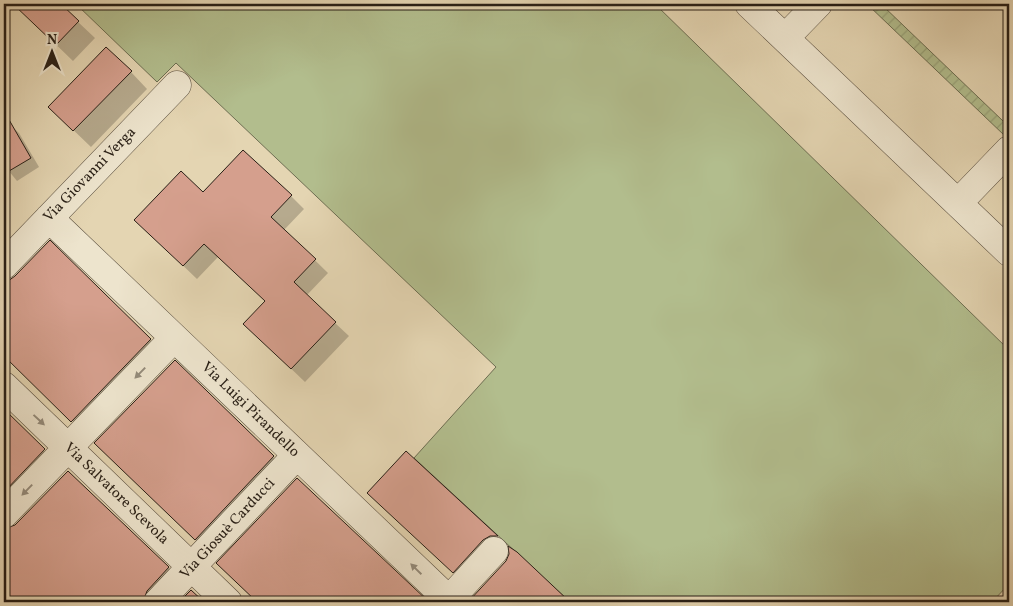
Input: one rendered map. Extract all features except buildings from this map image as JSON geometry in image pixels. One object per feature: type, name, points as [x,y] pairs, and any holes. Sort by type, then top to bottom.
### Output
[{"type":"street","points":[[749,4],[1009,252]]},
{"type":"street","points":[[785,38],[818,4]]},
{"type":"street","name":"Via Giovanni Verga","points":[[4,265],[177,85]]},
{"type":"street","points":[[958,203],[1009,150]]},
{"type":"street","name":"Via Luigi Pirandello","points":[[49,218],[449,602]]},
{"type":"street","points":[[4,514],[174,338]]},
{"type":"street","name":"Via Salvatore Scevola","points":[[4,386],[228,602]]},
{"type":"street","name":"Via Giosuè Carducci","points":[[158,602],[297,455]]},
{"type":"street","points":[[449,602],[494,551]]},
{"type":"green space","points":[[76,4],[655,4],[1009,350],[1009,584],[992,602],[570,602],[414,458],[496,367],[176,63],[157,82]]},
{"type":"green space","points":[[867,4],[881,4],[1003,121],[1009,115],[1009,132],[1005,136]]}]
